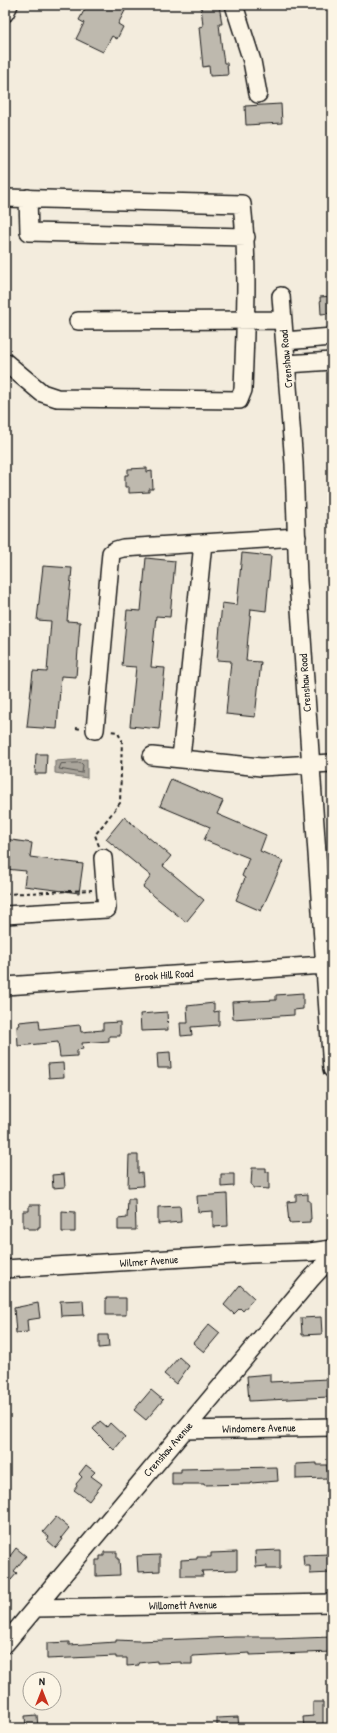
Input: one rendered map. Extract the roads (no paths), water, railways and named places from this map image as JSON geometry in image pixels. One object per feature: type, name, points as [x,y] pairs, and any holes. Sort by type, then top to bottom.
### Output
[{"type":"street","points":[[5,13],[9,5]]},
{"type":"street","points":[[234,5],[252,61],[258,94]]},
{"type":"street","points":[[5,198],[242,204],[246,237],[243,390],[239,400],[57,398],[42,393],[5,362]]},
{"type":"street","points":[[28,198],[29,232],[246,237]]},
{"type":"street","name":"Crenshaw Road","points":[[281,296],[295,471],[298,580],[311,765],[326,893],[324,964],[332,1070]]},
{"type":"street","points":[[78,321],[283,320]]},
{"type":"street","points":[[285,340],[332,337]]},
{"type":"street","points":[[287,364],[332,360]]},
{"type":"street","points":[[95,730],[111,553],[123,548],[297,537]]},
{"type":"street","points":[[181,758],[203,543]]},
{"type":"street","points":[[152,756],[261,767],[332,763]]},
{"type":"street","points":[[5,915],[107,909],[103,858]]},
{"type":"street","name":"Brook Hill Road","points":[[5,986],[324,964]]},
{"type":"street","name":"Wilmer Avenue","points":[[5,1269],[250,1254],[294,1253],[332,1249]]},
{"type":"street","points":[[294,1253],[307,1264],[314,1276]]},
{"type":"street","name":"Crenshaw Avenue","points":[[5,1644],[332,1256]]},
{"type":"street","name":"Windomere Avenue","points":[[185,1430],[332,1426]]},
{"type":"street","name":"Willomett Avenue","points":[[35,1608],[332,1603]]},
{"type":"water","points":[[87,759],[87,778],[55,773],[55,761]]}]
